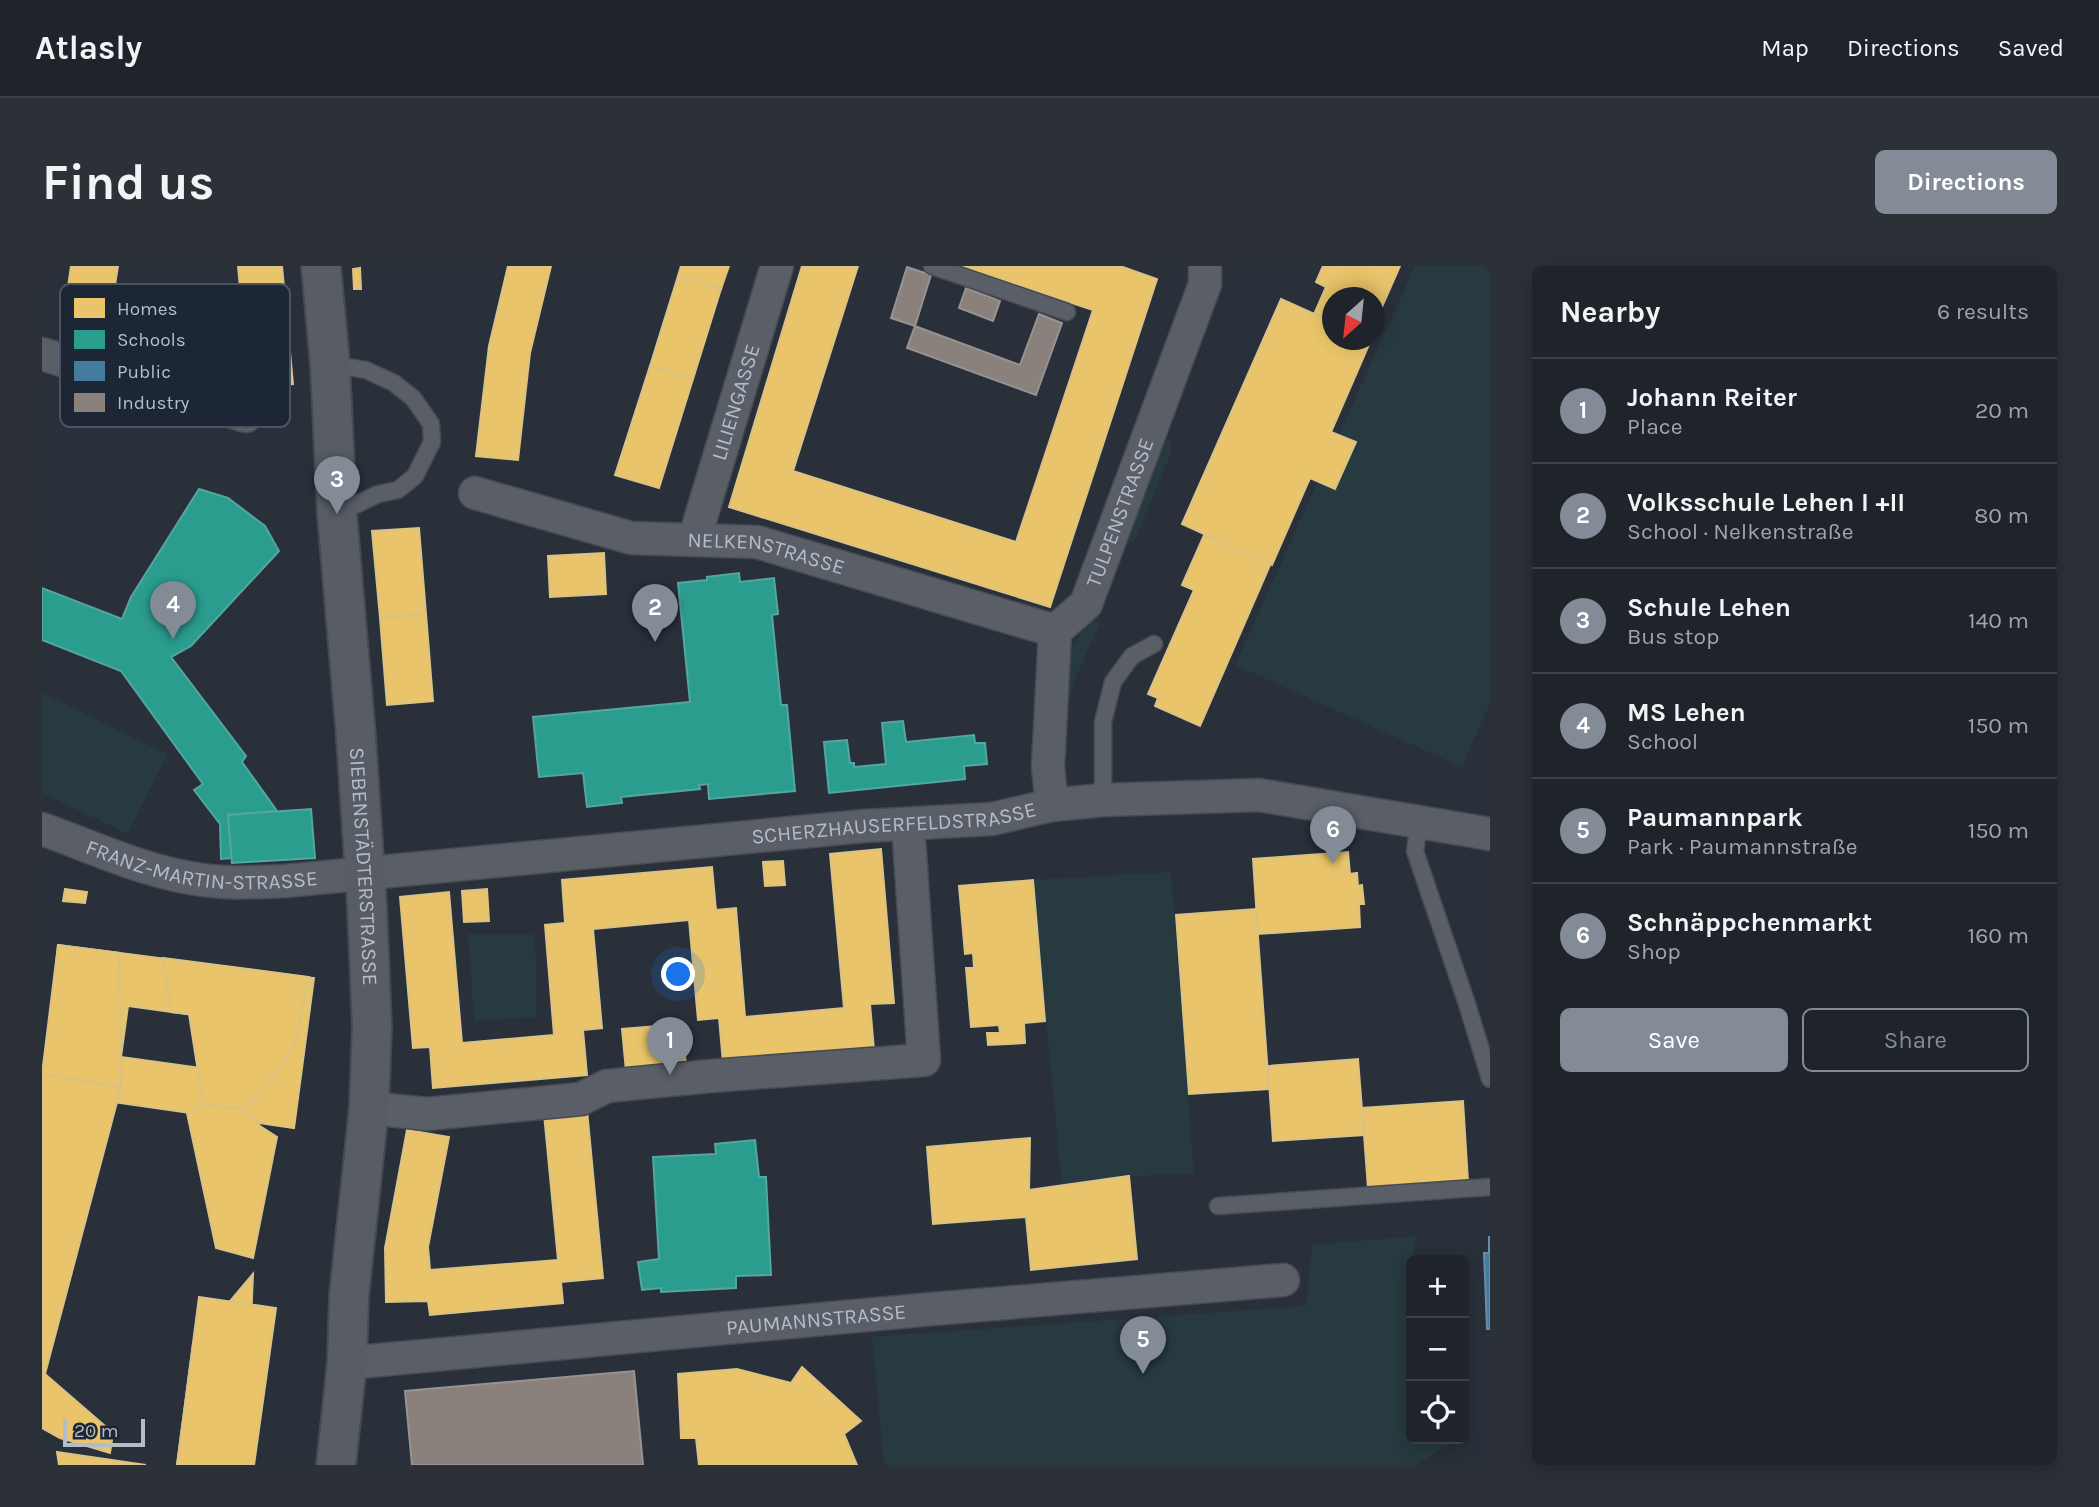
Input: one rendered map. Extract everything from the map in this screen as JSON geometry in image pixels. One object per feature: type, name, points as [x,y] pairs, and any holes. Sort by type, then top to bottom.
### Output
[{"type":"street","name":"SIEBENSTÄDTERSTRASSE","points":[[321,266],[365,873],[372,1027],[369,1108],[349,1296],[347,1363],[336,1465]]},
{"type":"street","name":"LILIENGASSE","points":[[694,540],[777,266]]},
{"type":"street","name":"TULPENSTRASSE","points":[[1055,631],[1086,604],[1212,272]]},
{"type":"street","points":[[42,354],[60,359]]},
{"type":"street","name":"NELKENSTRASSE","points":[[475,493],[631,538],[757,542],[1055,631]]},
{"type":"street","points":[[1052,805],[1048,767],[1055,631]]},
{"type":"street","name":"SCHERZHAUSERFELDSTRASSE","points":[[365,873],[908,824],[992,819],[1052,805],[1103,800],[1259,795],[1490,834]]},
{"type":"street","points":[[369,1108],[427,1114],[581,1099],[607,1086],[620,1084],[924,1060],[908,824]]},
{"type":"street","name":"FRANZ-MARTIN-STRASSE","points":[[42,829],[134,864],[202,880],[285,881],[365,873]]},
{"type":"street","name":"PAUMANNSTRASSE","points":[[347,1363],[932,1309],[1283,1280]]},
{"type":"lane","points":[[932,266],[1067,312]]},
{"type":"lane","points":[[330,364],[366,370],[394,383],[413,398],[431,424],[432,442],[415,475],[398,490],[378,494],[337,514]]},
{"type":"lane","points":[[1103,800],[1102,722],[1113,682],[1132,656],[1154,644]]},
{"type":"lane","points":[[1419,823],[1415,851],[1468,1004],[1490,1079]]},
{"type":"lane","points":[[1218,1206],[1490,1187]]},
{"type":"green space","points":[[1415,266],[1490,266],[1490,703],[1462,767],[1235,665],[1377,350],[1385,350],[1385,332]]},
{"type":"green space","points":[[1161,440],[1171,440],[1171,453],[1132,542],[1126,538]]},
{"type":"green space","points":[[1091,617],[1100,624],[1076,676],[1067,707],[1068,754],[1059,754],[1069,654]]},
{"type":"green space","points":[[42,693],[167,754],[128,834],[42,793]]},
{"type":"green space","points":[[1171,872],[1194,1174],[1129,1176],[1062,1186],[1033,880]]},
{"type":"green space","points":[[468,934],[535,935],[537,1017],[474,1021]]},
{"type":"green space","points":[[1416,1236],[1414,1255],[1406,1255],[1406,1444],[1449,1444],[1416,1465],[884,1465],[872,1337],[1306,1306],[1312,1245]]},
{"type":"building: Homes","points":[[71,266],[118,266],[115,284],[68,284]]},
{"type":"building: Homes","points":[[238,266],[282,266],[284,284],[240,284]]},
{"type":"building: Homes","points":[[508,266],[551,266],[530,353],[518,460],[476,456],[489,346]]},
{"type":"building: Homes","points":[[681,266],[729,266],[721,289],[678,276]]},
{"type":"building: Homes","points":[[802,266],[858,266],[793,471],[1016,542],[1093,310],[959,266],[1120,266],[1157,279],[1050,607],[729,507]]},
{"type":"building: Homes","points":[[1323,266],[1400,266],[1385,300],[1385,287],[1326,287],[1316,282]]},
{"type":"building: Homes","points":[[360,268],[361,289],[354,289],[353,269]]},
{"type":"building: Homes","points":[[678,276],[721,289],[693,379],[650,366]]},
{"type":"building: Homes","points":[[1322,296],[1322,350],[1364,350],[1200,726],[1155,706],[1158,698],[1148,694],[1194,590],[1182,585],[1204,535],[1215,540]]},
{"type":"building: Homes","points":[[1281,299],[1322,317],[1322,350],[1367,350],[1331,432],[1356,442],[1335,489],[1310,478],[1272,565],[1182,524]]},
{"type":"building: Homes","points":[[290,352],[293,384],[290,384]]},
{"type":"building: Homes","points":[[650,366],[693,379],[659,488],[615,475]]},
{"type":"building: Homes","points":[[419,528],[426,614],[380,618],[372,531]]},
{"type":"building: Homes","points":[[604,553],[606,594],[550,597],[548,556]]},
{"type":"building: Homes","points":[[426,614],[433,701],[387,705],[380,618]]},
{"type":"building: Homes","points":[[881,849],[894,1003],[870,1004],[874,1050],[723,1063],[719,1018],[698,1020],[689,920],[593,929],[602,1028],[583,1030],[587,1075],[433,1088],[430,1047],[413,1048],[400,897],[449,892],[462,1043],[554,1035],[545,925],[565,923],[562,880],[712,867],[716,910],[736,908],[745,1017],[844,1008],[830,854]]},
{"type":"building: Homes","points":[[1348,852],[1350,874],[1357,873],[1358,886],[1362,885],[1364,904],[1359,904],[1360,927],[1258,934],[1253,859]]},
{"type":"building: Homes","points":[[783,861],[785,885],[765,886],[763,862]]},
{"type":"building: Homes","points":[[1033,880],[1045,1021],[1024,1023],[1025,1043],[988,1045],[987,1033],[1000,1033],[999,1025],[971,1027],[966,968],[974,968],[973,953],[965,954],[959,886]]},
{"type":"building: Homes","points":[[65,889],[87,892],[85,903],[63,901]]},
{"type":"building: Homes","points":[[487,889],[489,921],[464,922],[462,891]]},
{"type":"building: Homes","points":[[1256,909],[1269,1089],[1189,1094],[1176,915]]},
{"type":"building: Homes","points":[[58,945],[314,978],[294,1128],[43,1092]],"holes":[[[128,1006],[244,1022],[237,1073],[121,1057]]]},
{"type":"building: Homes","points":[[58,945],[119,953],[121,1087],[42,1074]]},
{"type":"building: Homes","points":[[163,958],[309,977],[294,1048],[246,1110],[203,1104],[189,1014],[171,1012]]},
{"type":"building: Homes","points":[[682,1024],[686,1066],[626,1071],[622,1029]]},
{"type":"building: Homes","points":[[1358,1059],[1364,1135],[1273,1141],[1268,1066]]},
{"type":"building: Homes","points":[[42,1074],[121,1087],[45,1374],[113,1433],[110,1453],[60,1438],[42,1428]]},
{"type":"building: Homes","points":[[1463,1101],[1468,1182],[1368,1188],[1362,1108]]},
{"type":"building: Homes","points":[[203,1104],[246,1110],[260,1126],[277,1137],[253,1258],[216,1248],[187,1113]]},
{"type":"building: Homes","points":[[587,1110],[603,1278],[561,1282],[563,1303],[430,1315],[428,1301],[386,1302],[385,1248],[407,1130],[449,1137],[428,1247],[430,1270],[558,1260],[544,1114]]},
{"type":"building: Homes","points":[[1030,1138],[1029,1190],[1129,1176],[1137,1259],[1031,1270],[1026,1217],[933,1224],[927,1147]]},
{"type":"building: Homes","points":[[253,1274],[245,1465],[177,1465],[193,1345]]},
{"type":"building: Homes","points":[[199,1297],[276,1308],[254,1465],[177,1465]]},
{"type":"building: Homes","points":[[802,1367],[861,1421],[844,1434],[857,1465],[699,1465],[696,1438],[681,1438],[678,1374],[737,1369],[791,1383]]},
{"type":"building: Homes","points":[[57,1452],[146,1465],[59,1465]]},
{"type":"building: Schools","points":[[199,489],[228,498],[265,526],[279,551],[191,646],[171,657],[246,756],[242,762],[277,811],[228,815],[232,858],[221,859],[220,824],[194,790],[203,784],[121,671],[42,640],[42,588],[122,619],[131,597]]},
{"type":"building: Schools","points":[[739,573],[740,582],[774,578],[778,614],[772,615],[781,705],[787,705],[795,791],[709,799],[708,784],[699,785],[700,789],[621,797],[622,803],[587,807],[583,773],[539,777],[533,717],[690,702],[678,583]]},
{"type":"building: Schools","points":[[903,721],[906,742],[974,735],[975,743],[985,743],[987,764],[964,766],[965,779],[829,793],[824,742],[847,740],[850,763],[854,763],[854,767],[886,764],[882,723]]},
{"type":"building: Schools","points":[[311,809],[315,858],[232,863],[228,815]]},
{"type":"building: Schools","points":[[755,1140],[759,1177],[766,1177],[771,1275],[736,1276],[736,1288],[661,1292],[661,1288],[642,1290],[638,1262],[659,1259],[653,1157],[716,1154],[715,1144]]},
{"type":"building: Public","points":[[1489,1237],[1490,1329],[1487,1329],[1484,1253],[1489,1253]]},
{"type":"building: Industry","points":[[907,267],[931,275],[915,326],[891,318]]},
{"type":"building: Industry","points":[[966,288],[1000,301],[993,321],[959,308]]},
{"type":"building: Industry","points":[[1039,314],[1062,323],[1036,395],[907,348],[915,326],[1020,365]]},
{"type":"building: Industry","points":[[634,1371],[643,1465],[412,1465],[405,1391]]},
{"type":"place","name":"Schule Lehen","points":[[337,514]]},
{"type":"place","name":"MS Lehen","points":[[173,639]]},
{"type":"place","name":"Volksschule Lehen I +II","points":[[655,642]]},
{"type":"place","name":"Schnäppchenmarkt","points":[[1333,864]]},
{"type":"place","name":"Johann Reiter","points":[[670,1075]]},
{"type":"place","name":"Paumannpark","points":[[1143,1374]]}]
